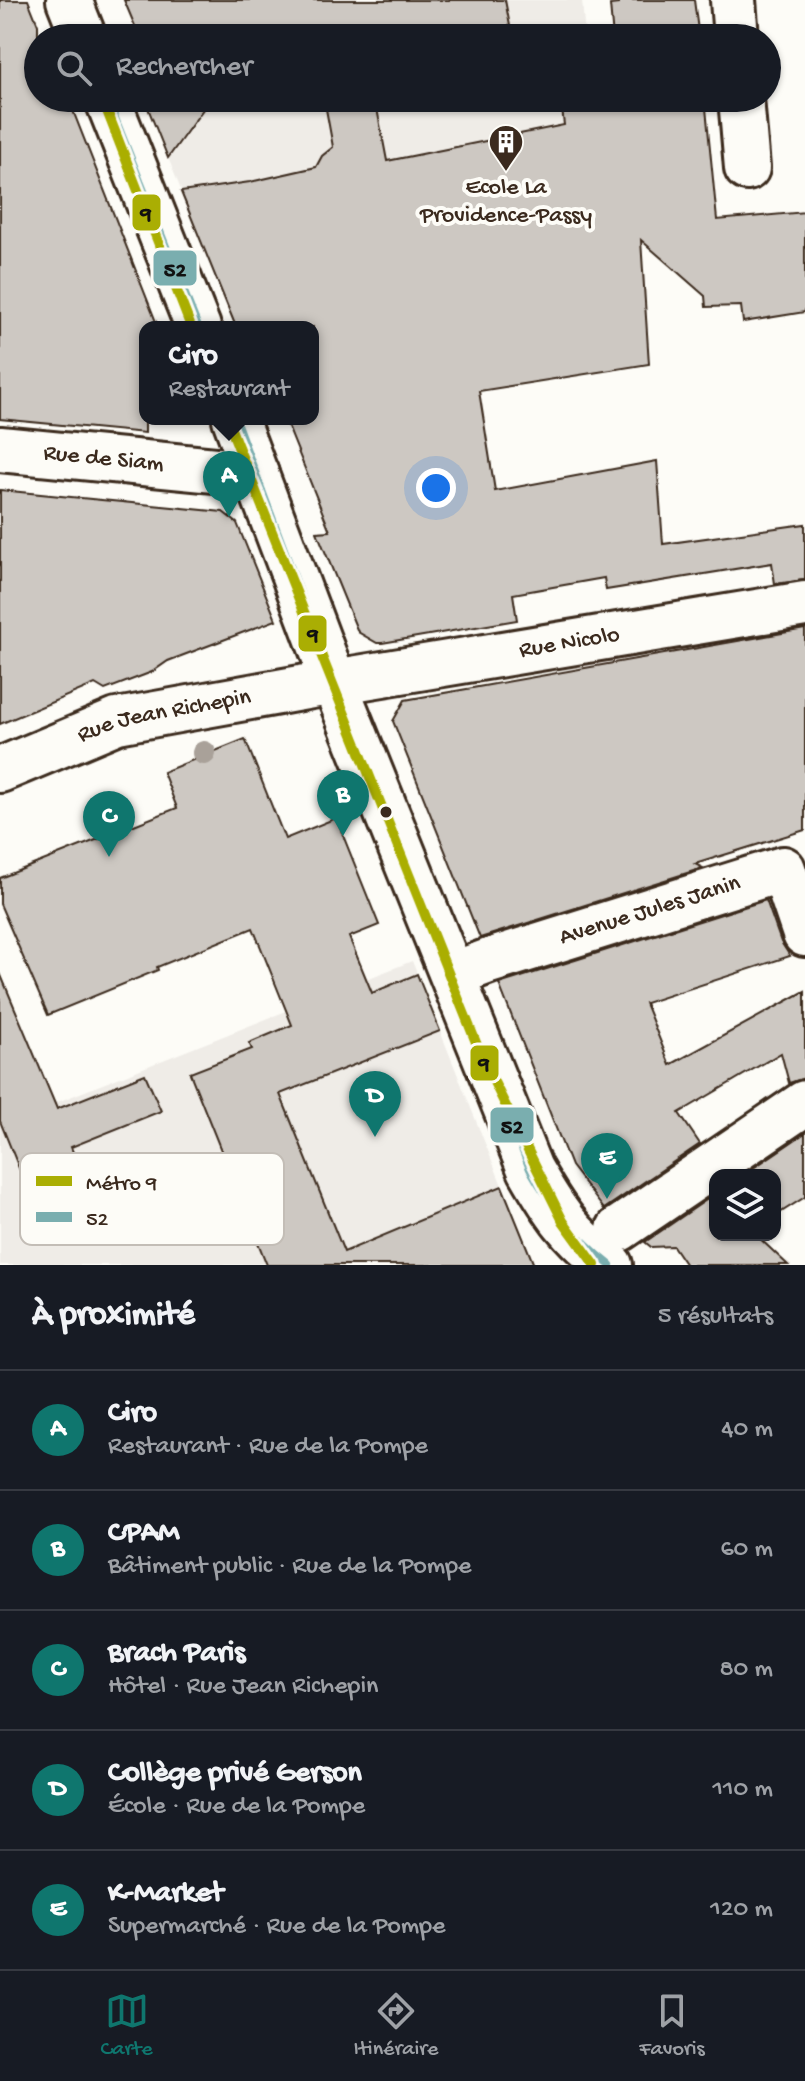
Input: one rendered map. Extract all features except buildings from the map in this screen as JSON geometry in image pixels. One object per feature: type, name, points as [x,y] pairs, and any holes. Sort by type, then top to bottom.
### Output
[{"type":"street","points":[[69,0],[78,24]]},
{"type":"street","points":[[733,0],[735,24]]},
{"type":"street","points":[[113,112],[196,321]]},
{"type":"street","points":[[742,112],[747,168]]},
{"type":"street","points":[[237,425],[334,682],[530,1169],[555,1213],[589,1249],[615,1247],[805,1103]]},
{"type":"street","name":"Rue de Siam","points":[[0,449],[256,474]]},
{"type":"street","name":"Rue Nicolo","points":[[334,682],[805,604]]},
{"type":"street","name":"Rue Jean Richepin","points":[[0,770],[117,721],[334,682]]},
{"type":"street","name":"Avenue Jules Janin","points":[[454,974],[783,869],[805,934]]},
{"type":"shaded area","points":[[357,0],[582,0],[584,24],[332,24]]},
{"type":"shaded area","points":[[150,112],[591,112],[595,171],[204,247]]},
{"type":"shaded area","points":[[412,961],[523,1238],[507,1245],[534,1265],[0,1265],[0,1008],[13,1002],[55,1103]]},
{"type":"metro line","name":"9","points":[[107,112],[189,321]]},
{"type":"metro line","name":"9","points":[[229,425],[483,1060],[563,1221],[595,1265]]},
{"type":"transit line","name":"52","points":[[113,112],[196,321]]},
{"type":"transit line","name":"52","points":[[237,425],[334,682],[530,1169],[565,1221],[610,1265]]},
{"type":"place","name":"Ecole La Providence-Passy","points":[[506,173]]},
{"type":"place","name":"Ciro","points":[[229,517]]},
{"type":"place","name":"CPAM","points":[[343,836]]},
{"type":"place","name":"Brach Paris","points":[[109,857]]},
{"type":"place","name":"Collège privé Gerson","points":[[375,1137]]},
{"type":"place","name":"K-Market","points":[[607,1199]]}]
